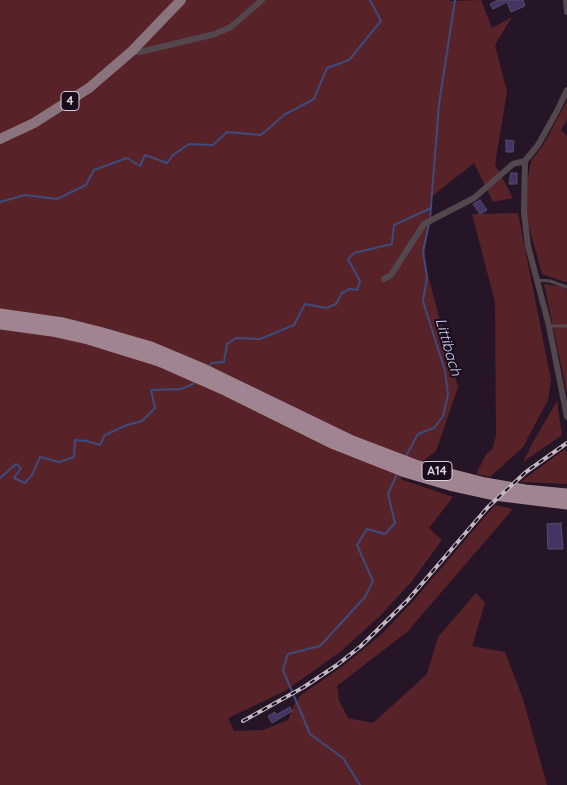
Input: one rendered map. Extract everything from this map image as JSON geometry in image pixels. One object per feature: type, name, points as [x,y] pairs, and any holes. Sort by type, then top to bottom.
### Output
[{"type":"highway","name":"A14","points":[[0,314],[72,325],[116,336],[205,380],[268,406],[384,464],[426,478],[477,491],[521,494],[567,494]]},
{"type":"highway","name":"A14","points":[[0,324],[70,335],[147,351]]},
{"type":"highway","name":"A14","points":[[521,494],[567,504]]},
{"type":"main road","name":"4","points":[[0,140],[34,123],[89,88],[132,51],[181,0]]},
{"type":"street","points":[[132,51],[140,52],[215,34],[231,27],[262,0]]},
{"type":"street","points":[[566,0],[567,12]]},
{"type":"street","points":[[384,279],[391,275],[424,224],[474,198],[513,164],[525,161],[538,145],[558,111],[567,90]]},
{"type":"street","points":[[525,161],[525,229],[549,326],[566,414]]},
{"type":"lane","points":[[538,280],[550,281],[567,287]]},
{"type":"lane","points":[[549,326],[567,326]]},
{"type":"shaded area","points":[[0,0],[481,0],[492,28],[512,17],[495,45],[507,92],[495,164],[513,198],[493,202],[474,163],[431,197],[424,261],[458,387],[436,451],[400,479],[453,497],[429,528],[442,540],[412,581],[380,616],[340,652],[285,691],[228,718],[234,731],[263,730],[288,720],[294,705],[301,695],[343,666],[383,633],[414,600],[495,505],[513,509],[407,632],[337,686],[339,701],[348,718],[373,723],[427,674],[438,637],[476,593],[485,603],[472,646],[505,652],[523,699],[547,785],[0,785]]},
{"type":"shaded area","points":[[567,101],[567,120],[561,130],[567,136],[567,281],[565,282],[542,274],[525,213],[531,161],[543,145]]},
{"type":"shaded area","points":[[518,213],[551,380],[548,400],[523,447],[490,477],[476,474],[487,453],[492,450],[496,436],[495,302],[472,214]]},
{"type":"shaded area","points":[[544,284],[564,287],[567,290],[567,393]]},
{"type":"shaded area","points":[[557,401],[562,435],[523,462],[533,442]]},
{"type":"shaded area","points":[[565,449],[567,452],[567,484],[520,482]]},
{"type":"building","points":[[498,0],[523,0],[525,6],[511,12],[507,2],[493,9],[490,4]]},
{"type":"building","points":[[506,140],[514,141],[513,152],[506,152]]},
{"type":"building","points":[[511,173],[517,173],[517,184],[509,184]]},
{"type":"building","points":[[480,200],[487,210],[480,214],[473,204]]},
{"type":"building","points":[[561,523],[563,549],[548,549],[547,524]]},
{"type":"building","points":[[290,707],[292,711],[272,723],[268,716],[275,712],[276,715]]},
{"type":"waterway","points":[[0,202],[25,195],[57,199],[86,185],[94,170],[127,158],[140,166],[145,155],[167,163],[173,155],[189,144],[213,145],[227,132],[261,135],[284,115],[314,99],[327,68],[349,60],[381,21],[370,0]]},
{"type":"waterway","name":"Littibach","points":[[430,219],[439,104],[455,0]]},
{"type":"waterway","points":[[209,366],[212,363],[224,362],[227,344],[236,338],[260,339],[294,325],[305,304],[326,308],[336,304],[342,293],[350,289],[357,290],[360,281],[348,259],[354,253],[392,244],[394,225],[431,208]]},
{"type":"waterway","name":"Littibach","points":[[406,456],[418,434],[434,428],[443,416],[448,395],[445,371],[423,301],[427,277],[423,251],[429,224]]},
{"type":"waterway","points":[[0,478],[16,464],[21,468],[14,478],[25,483],[32,475],[40,457],[59,462],[74,457],[75,440],[100,445],[105,435],[127,425],[142,421],[155,408],[151,390],[181,389],[196,381]]},
{"type":"waterway","name":"Littibach","points":[[360,785],[343,758],[310,734],[283,670],[288,654],[320,646],[365,597],[373,581],[357,545],[367,529],[385,534],[395,523],[388,494],[397,474]]},
{"type":"railway","points":[[243,721],[304,687],[361,646],[407,601],[488,507],[526,472],[567,443]]}]
